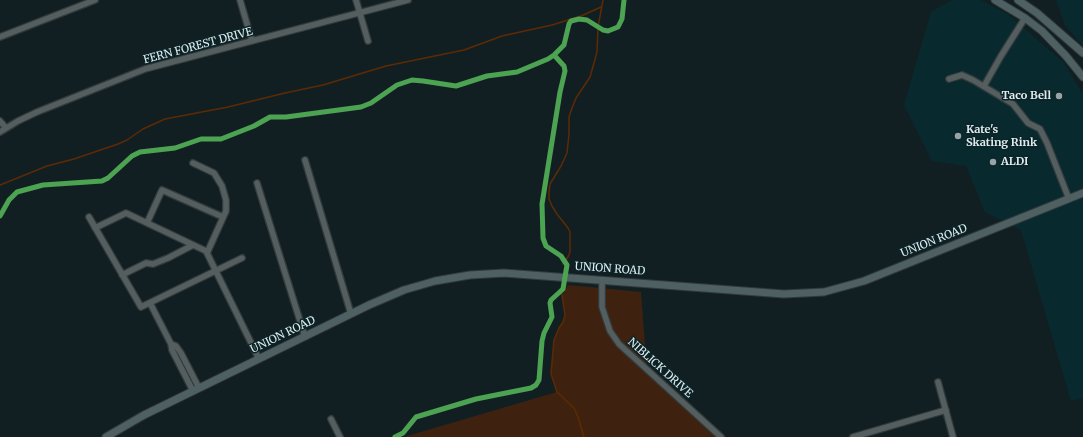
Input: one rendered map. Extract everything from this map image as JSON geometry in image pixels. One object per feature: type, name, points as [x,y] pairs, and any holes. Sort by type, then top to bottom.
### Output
[{"type":"main road","points":[[995,0],[1025,18],[1048,37],[1083,76]]},
{"type":"main road","points":[[1018,0],[1037,13],[1083,54]]},
{"type":"main road","name":"UNION ROAD","points":[[106,437],[144,415],[351,314],[419,285],[452,277],[488,273],[526,273],[784,294],[824,292],[866,280],[1083,193]]},
{"type":"street","points":[[0,36],[95,0]]},
{"type":"street","points":[[240,0],[252,42]]},
{"type":"street","points":[[356,0],[368,41]]},
{"type":"street","name":"FERN FOREST DRIVE","points":[[0,132],[37,112],[145,69],[408,0]]},
{"type":"street","points":[[984,86],[1025,18]]},
{"type":"street","points":[[948,79],[964,76],[984,86],[1013,104],[1028,123],[1040,130],[1069,199]]},
{"type":"street","points":[[0,121],[6,128]]},
{"type":"street","points":[[305,160],[351,314]]},
{"type":"street","points":[[193,163],[214,173],[222,186],[226,200],[226,211],[207,253]]},
{"type":"street","points":[[257,184],[305,337]]},
{"type":"street","points":[[147,223],[162,190],[223,217]]},
{"type":"street","points":[[95,228],[126,213],[206,251],[259,359]]},
{"type":"street","points":[[89,218],[140,307],[242,258]]},
{"type":"street","points":[[122,275],[146,263],[153,264],[168,258],[193,245]]},
{"type":"street","name":"NIBLICK DRIVE","points":[[602,280],[602,307],[610,331],[619,344],[721,437]]},
{"type":"street","points":[[150,302],[171,344],[176,346],[181,353],[196,390]]},
{"type":"street","points":[[938,382],[953,437]]},
{"type":"street","points":[[853,437],[946,410]]},
{"type":"street","points":[[331,420],[340,437]]},
{"type":"shaded area","points":[[952,0],[981,0],[1009,15],[1063,62],[1083,94],[1083,398],[1071,401],[1021,230],[985,212],[966,166],[932,161],[904,105],[931,12]]},
{"type":"shaded area","points":[[1056,0],[1083,0],[1083,46],[1065,25]]},
{"type":"shaded area","points":[[568,285],[641,292],[647,373],[719,437],[404,437],[557,392],[551,374],[551,367],[554,340],[565,315],[562,296]]},
{"type":"waterway","points":[[563,264],[570,252],[570,232],[557,214],[549,199],[550,184],[567,153],[569,117],[572,108],[576,98],[590,77],[597,52],[598,27],[603,0]]},
{"type":"waterway","points":[[0,185],[47,166],[74,159],[118,144],[127,140],[143,129],[165,119],[228,107],[323,85],[386,66],[464,50],[502,36],[552,25],[581,16],[601,7]]},
{"type":"waterway","points":[[561,288],[565,315],[554,340],[551,374],[557,392],[574,408],[584,437]]},
{"type":"cycle path","points":[[0,216],[9,200],[17,192],[43,185],[102,181],[108,178],[132,156],[140,152],[175,148],[201,139],[221,139],[254,126],[270,117],[286,117],[361,107],[371,103],[397,85],[412,80],[456,86],[487,76],[517,72],[554,55],[564,45],[571,21],[579,19],[587,20],[603,30],[608,31],[618,27],[622,19],[624,0]]},
{"type":"cycle path","points":[[395,437],[403,433],[416,417],[476,399],[531,388],[536,385],[539,380],[542,341],[544,333],[552,317],[550,303],[551,300],[563,289],[567,265],[561,256],[546,246],[543,238],[542,204],[560,92],[565,71],[564,66],[554,55]]},
{"type":"place","name":"Taco Bell","points":[[1059,96]]},
{"type":"place","name":"Kate's Skating Rink","points":[[958,136]]},
{"type":"place","name":"ALDI","points":[[993,162]]}]
